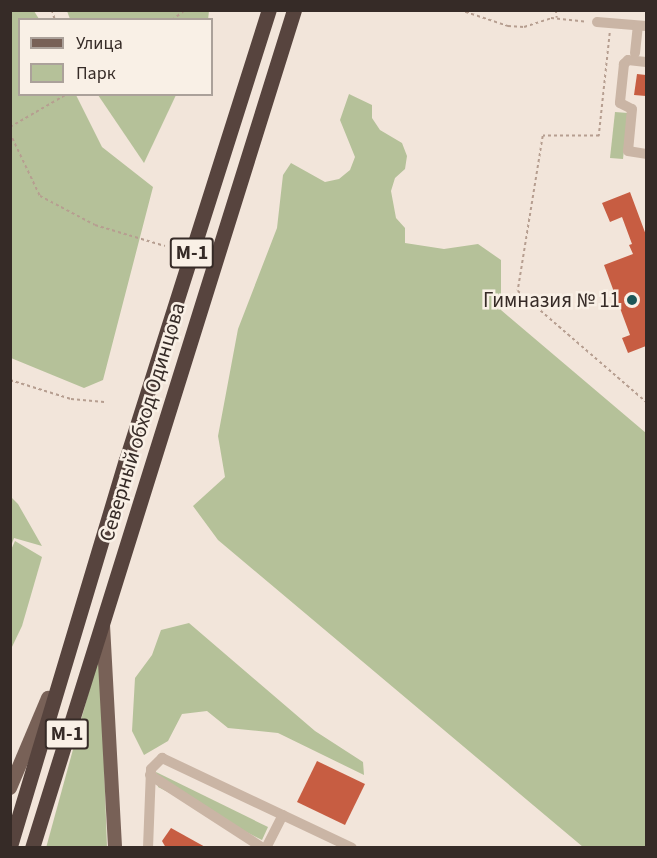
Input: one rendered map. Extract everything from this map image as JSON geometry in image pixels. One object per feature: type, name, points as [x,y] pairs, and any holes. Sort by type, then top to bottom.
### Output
[{"type":"highway","name":"Северный обход Одинцова","points":[[10,846],[67,654],[269,10]]},
{"type":"highway","name":"Северный обход Одинцова","points":[[32,848],[294,10]]},
{"type":"main road","name":"М-1","points":[[103,621],[115,848]]},
{"type":"main road","name":"М-1","points":[[10,788],[67,654]]},
{"type":"street","points":[[597,22],[642,26],[635,53]]},
{"type":"street","points":[[646,62],[628,60],[624,64],[620,102],[632,109],[628,151],[646,154]]},
{"type":"street","points":[[148,848],[150,775],[162,758],[352,848]]},
{"type":"street","points":[[150,775],[265,848],[283,815]]},
{"type":"path","points":[[460,10],[508,26],[524,27],[557,19],[597,22]]},
{"type":"path","points":[[556,10],[557,19]]},
{"type":"path","points":[[610,27],[599,136],[543,136],[518,291],[646,402]]},
{"type":"path","points":[[10,127],[64,96]]},
{"type":"path","points":[[10,133],[40,196],[95,225],[165,246]]},
{"type":"path","points":[[10,380],[71,399],[107,402]]},
{"type":"green space","points":[[67,10],[209,11],[208,18],[70,18]]},
{"type":"green space","points":[[10,11],[34,11],[38,18],[18,18],[18,96],[76,96],[102,147],[153,187],[103,380],[84,388],[11,358]]},
{"type":"green space","points":[[349,94],[372,105],[372,118],[380,130],[402,143],[407,156],[405,169],[395,178],[391,191],[396,218],[405,228],[405,243],[444,249],[478,244],[501,260],[501,310],[646,433],[646,847],[583,847],[218,540],[193,506],[225,477],[218,436],[238,329],[277,228],[283,175],[291,163],[325,182],[339,179],[350,170],[355,157],[340,120]]},
{"type":"green space","points":[[99,96],[176,96],[144,163]]},
{"type":"green space","points":[[615,112],[628,113],[623,159],[610,158]]},
{"type":"green space","points":[[11,497],[18,504],[42,546],[14,538],[11,546]]},
{"type":"green space","points":[[15,541],[42,557],[22,626],[11,649],[10,552]]},
{"type":"green space","points":[[189,623],[315,731],[363,762],[364,775],[278,733],[228,728],[207,711],[182,714],[168,741],[144,755],[132,731],[135,678],[152,655],[161,630]]},
{"type":"green space","points":[[100,651],[107,847],[46,848]]},
{"type":"green space","points":[[156,772],[268,827],[262,840],[158,787]]},
{"type":"building","points":[[637,74],[646,75],[646,96],[634,95]]},
{"type":"building","name":"Гимназия № 11","points":[[630,192],[646,235],[646,346],[628,353],[622,338],[630,335],[604,265],[633,254],[629,245],[632,244],[622,217],[610,222],[602,203]]},
{"type":"building","points":[[317,761],[365,784],[345,825],[297,802]]},
{"type":"building","points":[[171,828],[207,848],[166,848],[162,841]]},
{"type":"place","name":"Гимназия № 11","points":[[632,300]]}]
